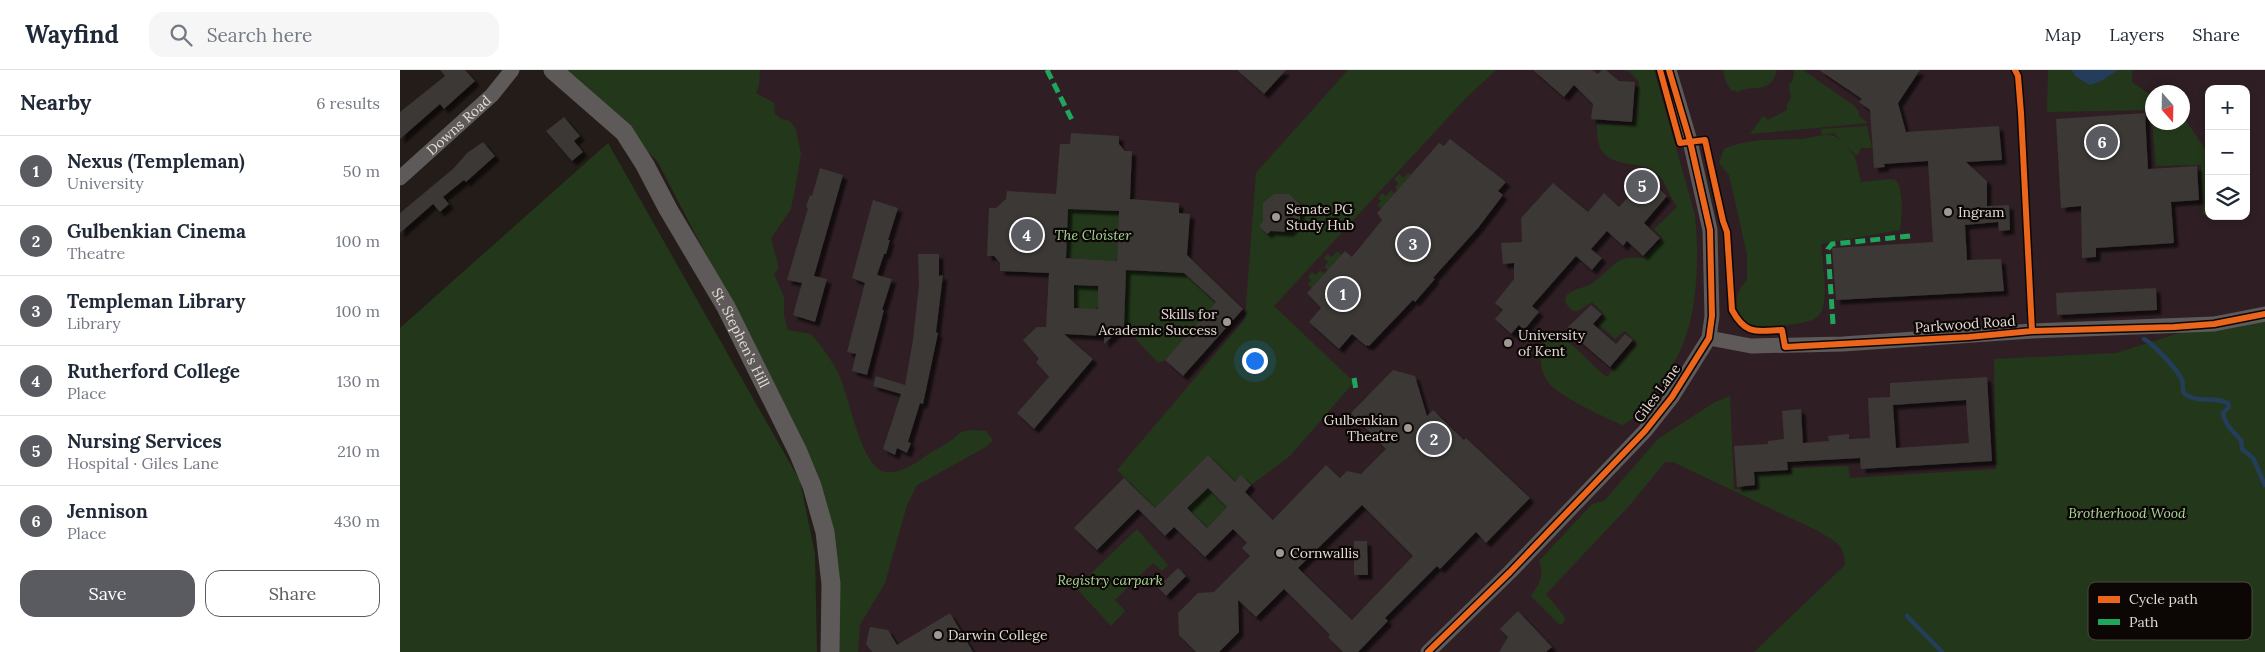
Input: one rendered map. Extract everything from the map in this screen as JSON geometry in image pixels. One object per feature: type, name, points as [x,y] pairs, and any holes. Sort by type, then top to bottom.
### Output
[{"type":"street","name":"Downs Road","points":[[400,178],[492,95],[512,70]]},
{"type":"street","name":"St. Stephen's Hill","points":[[553,70],[624,132],[645,165],[673,218],[726,307],[798,452],[812,486],[825,532],[831,584],[830,652]]},
{"type":"street","name":"Giles Lane","points":[[1428,652],[1510,572],[1645,431],[1672,397],[1709,338],[1712,316],[1710,230],[1690,141],[1670,70]]},
{"type":"street","name":"Parkwood Road","points":[[1709,338],[1751,346],[1843,344],[2032,331],[2206,325],[2265,314]]},
{"type":"shaded area","name":"University of Kent","points":[[566,70],[2265,70],[2265,478],[1822,652],[837,652],[832,531],[732,306],[657,162]]},
{"type":"green space","points":[[566,70],[760,70],[759,85],[756,93],[774,103],[775,114],[781,119],[790,121],[796,130],[801,154],[791,209],[771,238],[779,268],[774,274],[784,297],[784,316],[788,330],[811,334],[830,359],[843,385],[861,441],[873,464],[880,470],[890,472],[908,467],[949,442],[960,432],[972,430],[986,431],[993,440],[986,447],[917,485],[907,505],[885,583],[860,625],[858,652],[838,652],[840,585],[733,306],[658,162]]},
{"type":"green space","points":[[1348,70],[1496,70],[1466,98],[1274,306],[1354,382],[1290,456],[1251,485],[1241,476],[1235,482],[1208,455],[1155,508],[1117,470],[1245,319],[1256,173]]},
{"type":"green space","points":[[1623,70],[1654,70],[1695,215],[1697,263],[1692,314],[1677,358],[1641,409],[1634,417],[1622,425],[1583,406],[1555,388],[1545,376],[1540,359],[1541,350],[1548,338],[1564,339],[1607,377],[1637,342],[1625,331],[1615,339],[1598,324],[1605,315],[1592,302],[1578,311],[1573,311],[1565,299],[1571,292],[1593,283],[1619,261],[1628,258],[1643,258],[1663,239],[1654,229],[1677,207],[1663,181],[1651,169],[1618,161],[1605,155],[1601,150],[1597,134],[1597,124],[1634,125],[1639,82],[1629,71]]},
{"type":"green space","points":[[1723,70],[1777,70],[1774,78],[1766,86],[1738,92],[1731,90],[1726,82]]},
{"type":"green space","points":[[1794,70],[1803,70],[1853,105],[1859,111],[1859,116],[1868,123],[1750,134],[1763,116],[1768,120],[1787,110],[1787,104],[1791,98],[1789,85],[1793,79]]},
{"type":"green space","points":[[2048,70],[2132,70],[2132,82],[2145,91],[2145,110],[2047,112]]},
{"type":"green space","points":[[1867,126],[1872,148],[1861,148],[1857,156],[1847,147],[1855,157],[1861,182],[1896,180],[1899,185],[1901,198],[1900,230],[1821,244],[1825,292],[1822,309],[1815,318],[1802,323],[1765,326],[1755,326],[1745,321],[1739,317],[1737,302],[1738,293],[1747,280],[1747,255],[1729,175],[1719,163],[1724,149],[1752,141],[1802,139],[1826,135],[1835,137],[1843,143],[1834,133],[1822,135],[1821,129]]},
{"type":"green space","points":[[2190,126],[2205,149],[2205,213],[2203,215],[2201,165],[2156,166],[2153,130],[2190,130]]},
{"type":"green space","points":[[608,143],[800,481],[815,554],[817,652],[400,652],[400,328]]},
{"type":"green space","points":[[1408,173],[1414,178],[1400,193],[1395,188],[1398,183],[1394,179],[1399,174],[1403,178]]},
{"type":"green space","points":[[1391,190],[1397,196],[1383,210],[1377,205],[1381,201],[1378,198],[1382,193],[1386,196]]},
{"type":"green space","name":"The Cloister","points":[[1068,209],[1114,210],[1119,215],[1117,258],[1115,261],[1069,258],[1066,256]]},
{"type":"green space","points":[[1337,251],[1343,256],[1333,264],[1329,271],[1324,267],[1328,262],[1324,258],[1328,254],[1332,257]]},
{"type":"green space","points":[[1126,270],[1184,273],[1216,303],[1165,360],[1158,363],[1124,326]]},
{"type":"green space","points":[[1320,270],[1326,275],[1316,282],[1317,284],[1313,289],[1308,284],[1311,280],[1308,277],[1312,272],[1316,275]]},
{"type":"green space","points":[[1077,285],[1096,286],[1098,289],[1098,306],[1095,309],[1077,309],[1074,306],[1074,288]]},
{"type":"green space","name":"Brotherhood Wood","points":[[2265,319],[2265,652],[1754,652],[1845,565],[1843,552],[1838,544],[1818,531],[1673,462],[1665,462],[1629,506],[1546,594],[1565,617],[1564,622],[1560,625],[1531,596],[1539,583],[1541,575],[1539,561],[1592,504],[1604,501],[1658,439],[1715,402],[1730,396],[1734,489],[1757,490],[1756,474],[1791,473],[1791,468],[1848,466],[1850,478],[1996,469],[1994,359],[2117,353],[2176,334]]},
{"type":"green space","points":[[1208,488],[1227,507],[1207,528],[1187,508]]},
{"type":"green space","name":"Registry carpark","points":[[1137,529],[1168,565],[1162,571],[1153,563],[1115,600],[1125,611],[1111,626],[1076,588]]},
{"type":"water","points":[[2072,70],[2118,70],[2101,81],[2090,85],[2075,76]]},
{"type":"building","points":[[440,70],[465,70],[475,81],[444,109],[440,104],[400,139],[400,112],[445,76]]},
{"type":"building","points":[[1237,70],[1286,70],[1264,94]]},
{"type":"building","points":[[1533,70],[1592,70],[1598,74],[1602,70],[1606,70],[1619,81],[1635,82],[1632,122],[1591,119],[1593,104],[1574,85],[1564,97]]},
{"type":"building","name":"Ingram","points":[[1819,70],[1920,70],[1898,103],[1906,132],[1999,126],[2002,160],[1966,162],[1987,181],[1987,206],[2009,205],[2010,230],[1999,231],[1998,222],[1965,225],[1967,260],[2001,259],[2004,291],[1836,300],[1832,248],[1933,242],[1928,161],[1884,164],[1885,167],[1874,168],[1870,110],[1859,102],[1862,99]]},
{"type":"building","points":[[2145,113],[2148,169],[2197,166],[2199,200],[2171,202],[2174,243],[2096,248],[2096,257],[2082,258],[2081,206],[2061,208],[2056,119]]},
{"type":"building","points":[[564,117],[580,136],[574,141],[583,152],[572,161],[546,131]]},
{"type":"building","points":[[1071,133],[1119,136],[1119,144],[1125,151],[1132,151],[1130,199],[1179,203],[1179,213],[1190,214],[1187,255],[1243,309],[1183,376],[1165,360],[1216,302],[1184,273],[1126,270],[1124,326],[1104,344],[1104,336],[1064,334],[1093,359],[1034,429],[1017,413],[1049,377],[1036,362],[1039,359],[1023,340],[1037,327],[1046,327],[1049,273],[1000,271],[1000,263],[994,256],[987,256],[989,208],[996,208],[1006,199],[1007,191],[1056,194],[1060,144],[1070,144]],"holes":[[[1068,209],[1119,211],[1117,261],[1066,258]],[[1074,285],[1098,286],[1098,309],[1074,308]]]},
{"type":"building","points":[[1450,139],[1506,182],[1498,191],[1503,195],[1478,228],[1433,278],[1435,279],[1415,302],[1413,300],[1369,346],[1366,346],[1352,334],[1339,349],[1309,322],[1321,308],[1307,293],[1345,251],[1352,257],[1382,220],[1377,213],[1439,143],[1444,146]]},
{"type":"building","points":[[483,142],[495,156],[466,182],[464,180],[443,197],[449,204],[440,212],[433,204],[400,233],[400,213],[454,168],[467,153]]},
{"type":"building","points":[[820,168],[843,175],[814,276],[827,279],[815,322],[793,315],[802,283],[787,280],[808,208],[806,207],[810,195],[812,196]]},
{"type":"building","points":[[1646,178],[1667,196],[1644,223],[1660,238],[1643,256],[1627,241],[1623,246],[1607,231],[1591,249],[1602,258],[1592,270],[1576,256],[1532,306],[1539,312],[1524,330],[1519,325],[1511,334],[1495,319],[1503,310],[1495,303],[1514,279],[1514,263],[1503,264],[1501,243],[1522,242],[1521,218],[1553,183],[1588,212],[1604,193],[1619,207]]},
{"type":"building","points":[[1274,194],[1289,194],[1300,204],[1300,220],[1289,232],[1271,231],[1267,234],[1259,226],[1263,222],[1263,203]]},
{"type":"building","points":[[873,200],[898,208],[888,240],[890,240],[886,254],[884,254],[877,275],[892,279],[882,310],[884,310],[867,375],[852,371],[856,354],[847,352],[865,283],[852,278]]},
{"type":"building","points":[[918,254],[939,254],[939,276],[943,275],[936,332],[938,333],[923,404],[920,403],[908,442],[911,443],[907,453],[897,448],[895,455],[883,449],[901,394],[873,386],[876,376],[905,385],[913,340],[919,285]]},
{"type":"building","points":[[2156,288],[2157,310],[2057,315],[2056,293]]},
{"type":"building","points":[[1591,305],[1602,314],[1593,324],[1616,344],[1625,334],[1633,340],[1610,367],[1569,332],[1568,327]]},
{"type":"building","points":[[1393,370],[1415,376],[1427,416],[1433,410],[1530,498],[1486,543],[1476,532],[1440,569],[1437,566],[1385,618],[1388,621],[1358,652],[1343,652],[1328,637],[1330,635],[1284,589],[1256,617],[1238,600],[1239,632],[1219,652],[1196,652],[1179,635],[1178,613],[1198,593],[1214,592],[1250,556],[1242,548],[1247,543],[1233,529],[1205,557],[1174,527],[1165,536],[1138,509],[1097,550],[1074,528],[1124,478],[1155,508],[1208,455],[1235,482],[1241,475],[1251,485],[1245,492],[1273,520],[1326,465],[1340,478],[1347,471],[1361,474],[1386,449],[1351,413]],"holes":[[[1208,488],[1227,507],[1207,528],[1187,508]],[[1362,505],[1413,556],[1352,620],[1298,568]]]},
{"type":"building","points":[[1987,377],[1992,461],[1861,469],[1860,458],[1787,462],[1788,470],[1754,472],[1755,485],[1737,487],[1734,446],[1768,444],[1768,441],[1784,439],[1782,411],[1801,409],[1803,443],[1829,441],[1828,436],[1849,434],[1849,439],[1870,438],[1868,398],[1890,397],[1890,383]],"holes":[[[1966,400],[1969,443],[1896,448],[1893,405]]]},
{"type":"building","points":[[1354,541],[1367,541],[1368,575],[1354,575]]},
{"type":"building","points":[[1178,568],[1186,576],[1166,596],[1158,587]]},
{"type":"building","points":[[1518,611],[1552,647],[1546,652],[1499,652],[1508,637],[1500,629]]},
{"type":"building","name":"Darwin College","points":[[950,613],[973,652],[872,652],[866,644],[870,627],[888,630],[897,645]]},
{"type":"waterway","points":[[2144,339],[2158,351],[2178,374],[2182,380],[2183,392],[2186,395],[2196,399],[2218,400],[2228,403],[2229,407],[2223,413],[2225,420],[2241,440],[2242,449],[2253,458],[2265,485]]},
{"type":"waterway","points":[[1907,616],[1942,652]]},
{"type":"marked path","points":[[1047,70],[1072,120]]},
{"type":"marked path","points":[[1833,324],[1828,249],[1832,244],[1911,236]]},
{"type":"marked path","points":[[1354,378],[1356,390]]},
{"type":"cycle path","points":[[1660,70],[1680,143],[1705,140],[1727,232],[1732,310],[1747,328],[1759,331],[1782,330],[1785,347],[1969,337],[2032,331],[2174,327],[2214,324],[2265,314]]},
{"type":"cycle path","points":[[1428,652],[1510,572],[1645,431],[1672,397],[1709,338],[1712,316],[1710,230],[1690,141],[1669,70]]},
{"type":"cycle path","points":[[2015,70],[2018,76],[2021,113],[2032,331]]},
{"type":"place","name":"Jennison","points":[[2102,142]]},
{"type":"place","name":"Nursing Services","points":[[1642,186]]},
{"type":"place","name":"Ingram","points":[[1948,212]]},
{"type":"place","name":"Senate PG Study Hub","points":[[1276,217]]},
{"type":"place","name":"Rutherford College","points":[[1027,235]]},
{"type":"place","name":"Templeman Library","points":[[1413,244]]},
{"type":"place","name":"Nexus (Templeman)","points":[[1343,294]]},
{"type":"place","name":"Skills for Academic Success","points":[[1227,322]]},
{"type":"place","name":"University of Kent","points":[[1508,343]]},
{"type":"place","name":"Gulbenkian Theatre","points":[[1408,428]]},
{"type":"place","name":"Gulbenkian Cinema","points":[[1434,439]]},
{"type":"place","name":"Cornwallis","points":[[1280,553]]},
{"type":"place","name":"Darwin College","points":[[938,635]]}]
